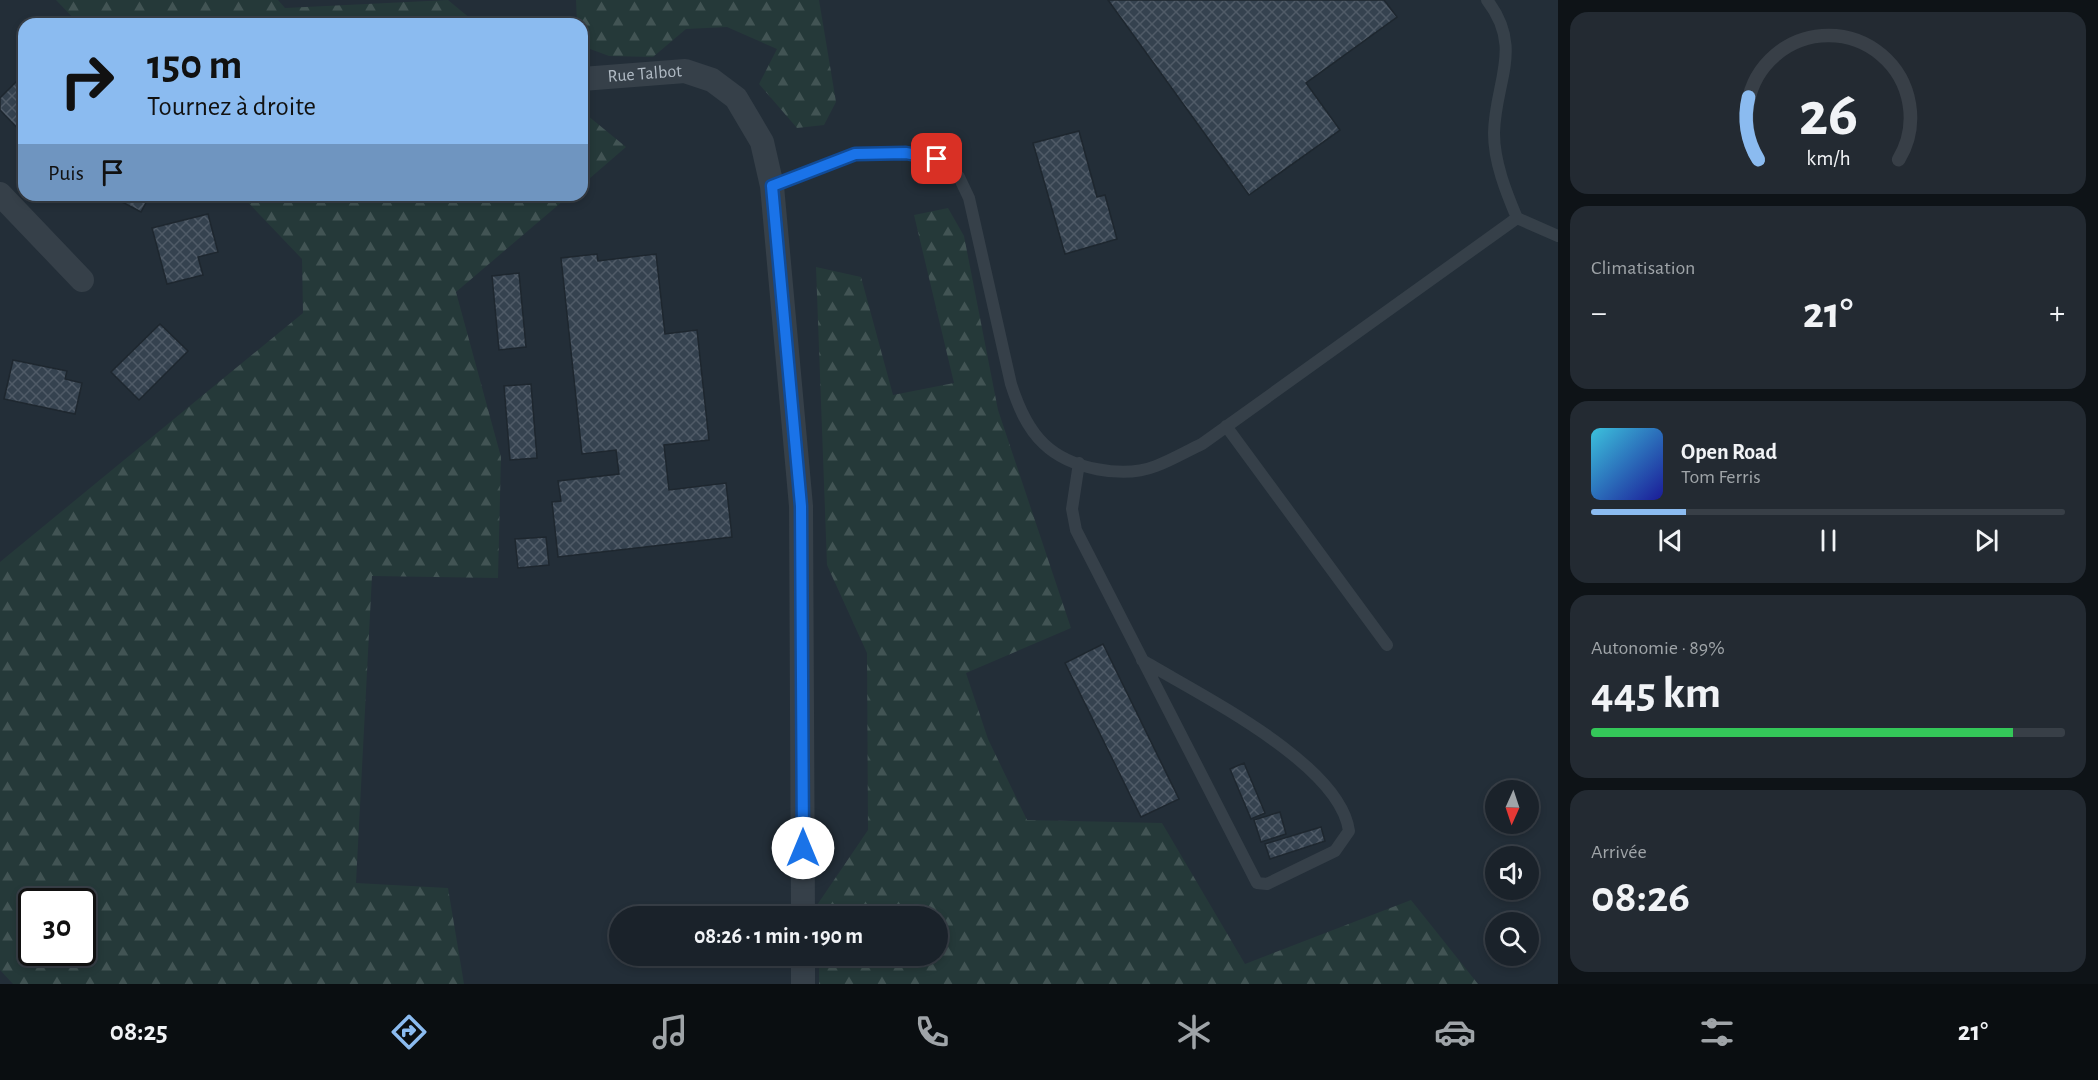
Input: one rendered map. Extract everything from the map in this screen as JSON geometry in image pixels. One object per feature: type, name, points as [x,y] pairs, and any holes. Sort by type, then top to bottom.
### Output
[{"type":"street","name":"Rue Talbot","points":[[588,79],[685,71],[712,80],[736,98],[762,142],[772,186],[801,506],[803,906]]},
{"type":"street","points":[[0,194],[82,280]]},
{"type":"street","points":[[803,966],[803,984]]},
{"type":"lane","points":[[1487,0],[1499,16],[1508,47],[1494,134],[1503,184],[1517,218],[1558,236]]},
{"type":"lane","points":[[772,186],[855,154],[906,153],[937,159],[959,177],[969,198],[1011,384],[1021,413],[1044,444],[1079,463],[1095,468],[1128,472],[1156,466],[1202,444],[1517,218]]},
{"type":"lane","points":[[1226,426],[1387,645]]},
{"type":"lane","points":[[1079,463],[1072,509],[1076,530],[1142,660],[1257,883],[1267,884],[1335,851],[1349,831],[1347,816],[1337,798],[1286,747],[1142,660]]},
{"type":"green space","points":[[56,0],[278,0],[285,8],[448,0],[470,18],[73,18]]},
{"type":"green space","points":[[576,0],[819,0],[836,102],[824,125],[797,128],[759,84],[777,49],[727,27],[686,29],[653,57],[609,56],[588,48],[588,18],[577,18]]},
{"type":"green space","points":[[588,116],[626,147],[588,180]]},
{"type":"green space","points":[[247,201],[563,201],[456,292],[501,457],[498,578],[372,576],[356,883],[448,888],[464,984],[13,984],[0,970],[0,562],[303,313],[302,259]]},
{"type":"green space","points":[[948,208],[964,236],[998,410],[1071,628],[966,673],[988,739],[1027,820],[1162,823],[1245,964],[1411,900],[1478,984],[819,984],[819,966],[948,966],[948,906],[817,906],[868,830],[867,653],[827,565],[816,267],[861,277],[893,395],[954,383],[914,215]]},
{"type":"building","points":[[1108,0],[1384,0],[1397,17],[1306,83],[1340,130],[1249,195]]},
{"type":"building","points":[[18,80],[18,129],[0,110],[0,98]]},
{"type":"building","points":[[1079,131],[1097,197],[1105,195],[1117,239],[1065,254],[1033,143]]},
{"type":"building","points":[[120,201],[147,201],[141,212]]},
{"type":"building","points":[[208,214],[218,252],[198,257],[203,275],[167,284],[152,228]]},
{"type":"building","points":[[597,254],[598,261],[656,254],[665,334],[697,330],[709,440],[664,445],[669,490],[726,483],[732,537],[558,557],[552,502],[561,501],[558,481],[619,474],[616,450],[582,454],[561,258]]},
{"type":"building","points":[[519,273],[526,347],[499,350],[492,276]]},
{"type":"building","points":[[160,324],[188,351],[139,400],[111,372]]},
{"type":"building","points":[[13,360],[67,371],[65,379],[82,383],[75,414],[4,399]]},
{"type":"building","points":[[531,384],[537,458],[510,460],[504,386]]},
{"type":"building","points":[[546,537],[549,565],[518,568],[515,539]]},
{"type":"building","points":[[1103,644],[1179,799],[1141,817],[1065,663]]},
{"type":"building","points":[[1244,763],[1265,813],[1251,819],[1230,769]]},
{"type":"building","points":[[1280,812],[1286,834],[1261,842],[1254,820]]},
{"type":"building","points":[[1321,827],[1325,841],[1270,859],[1265,844]]},
{"type":"route","points":[[803,848],[801,506],[772,186],[855,154],[906,153],[937,159]]}]
